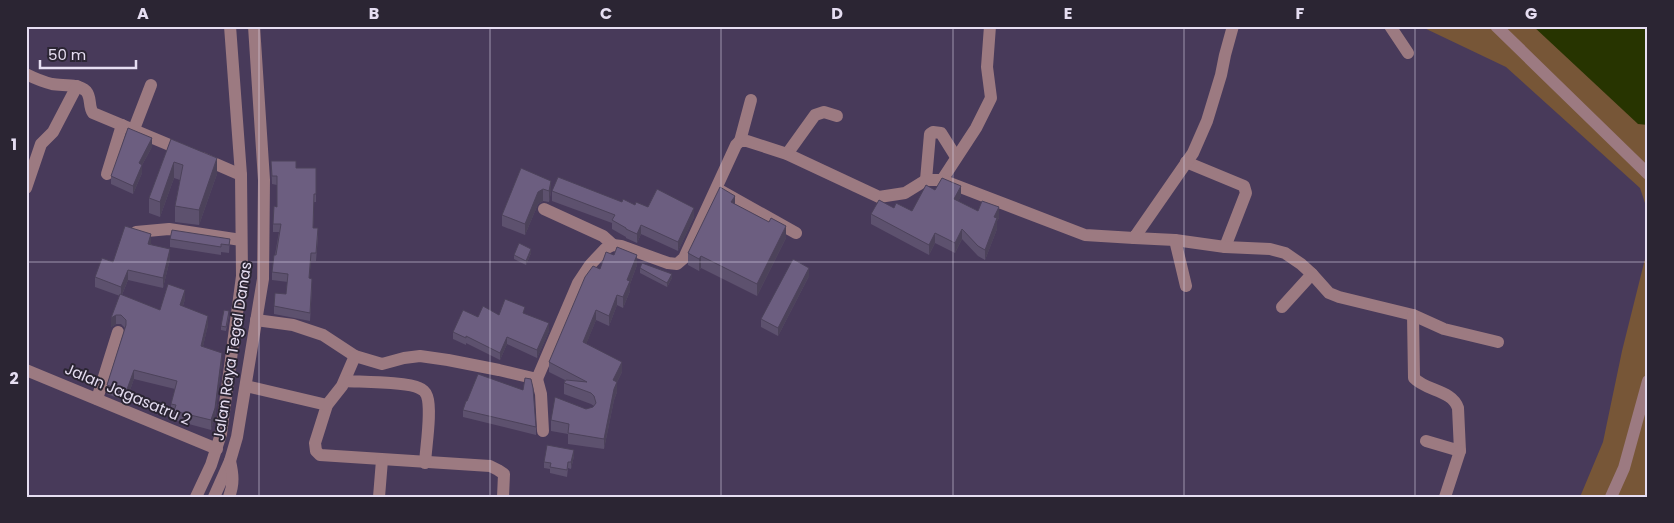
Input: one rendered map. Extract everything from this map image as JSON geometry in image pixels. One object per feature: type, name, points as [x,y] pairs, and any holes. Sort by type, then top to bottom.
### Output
[{"type":"street","name":"Jalan Raya Tegal Danas","points":[[196,497],[217,449],[221,434],[242,276],[240,175],[230,26]]},
{"type":"street","name":"Jalan Raya Tegal Danas","points":[[214,497],[230,461],[238,436],[263,279],[264,180],[254,26]]},
{"type":"street","points":[[942,180],[976,128],[991,98],[987,68],[990,26]]},
{"type":"street","points":[[1134,238],[1193,153],[1207,121],[1222,75],[1233,26]]},
{"type":"street","points":[[1390,26],[1408,53]]},
{"type":"street","points":[[1496,26],[1648,174]]},
{"type":"street","points":[[26,74],[51,84],[77,86],[86,91],[90,98],[90,109],[93,113],[240,175]]},
{"type":"street","points":[[107,174],[128,127],[150,85]]},
{"type":"street","points":[[26,188],[40,144],[53,132],[77,86]]},
{"type":"street","points":[[740,142],[751,100]]},
{"type":"street","points":[[787,154],[816,115],[824,112],[836,116]]},
{"type":"street","points":[[926,180],[930,134],[933,132],[941,133],[956,157]]},
{"type":"street","points":[[544,431],[541,394],[537,379],[578,283],[600,254],[613,245],[621,246],[668,263],[677,264],[684,258],[736,145],[747,141],[787,154],[879,197],[905,193],[926,180],[942,180],[1085,235],[1175,240],[1225,247],[1270,249],[1284,253],[1312,274],[1329,292],[1339,297],[1413,315],[1444,329],[1498,342]]},
{"type":"street","points":[[1186,162],[1244,186],[1246,193],[1225,247]]},
{"type":"street","points":[[717,188],[796,233]]},
{"type":"street","points":[[544,209],[603,236],[613,245]]},
{"type":"street","points":[[136,232],[170,230],[241,240]]},
{"type":"street","points":[[1175,240],[1186,286]]},
{"type":"street","points":[[1282,306],[1312,274]]},
{"type":"street","points":[[1413,315],[1414,378],[1423,386],[1452,398],[1458,408],[1460,451],[1445,497]]},
{"type":"street","points":[[256,320],[293,326],[323,335],[354,356],[382,364],[420,356],[499,370],[537,379]]},
{"type":"street","points":[[97,399],[118,332]]},
{"type":"street","points":[[354,356],[345,381],[327,405],[315,443],[316,451],[320,455],[490,466],[504,474],[503,497]]},
{"type":"street","name":"Jalan Jagasatru 2","points":[[26,370],[217,449]]},
{"type":"street","points":[[345,381],[405,385],[419,388],[425,392],[429,408],[425,462]]},
{"type":"street","points":[[1611,497],[1624,468],[1648,381]]},
{"type":"street","points":[[246,386],[327,405]]},
{"type":"street","points":[[541,394],[557,399]]},
{"type":"street","points":[[1426,441],[1460,451]]},
{"type":"street","points":[[379,497],[382,460]]},
{"type":"street","points":[[229,497],[233,475],[230,461]]},
{"type":"shaded area","points":[[1420,26],[1648,26],[1648,212],[1640,188],[1506,67]]},
{"type":"shaded area","points":[[1533,26],[1648,26],[1648,125],[1638,124]]},
{"type":"shaded area","points":[[1648,247],[1648,497],[1580,497],[1603,442],[1622,351]]},
{"type":"building","points":[[128,128],[152,138],[139,163],[142,165],[133,186],[111,176]]},
{"type":"building","points":[[171,139],[217,158],[199,210],[175,206],[183,165],[174,162],[160,202],[149,198]]},
{"type":"building","points":[[271,161],[296,161],[296,168],[316,168],[313,228],[318,228],[316,253],[311,253],[309,278],[312,279],[310,313],[274,306],[275,293],[286,294],[288,274],[272,272],[281,224],[273,224],[274,206],[277,207],[277,176],[272,176]]},
{"type":"building","points":[[521,168],[551,181],[549,191],[543,189],[538,192],[525,224],[502,215]]},
{"type":"building","points":[[558,177],[622,202],[623,199],[635,205],[636,202],[648,207],[657,189],[694,208],[678,242],[641,225],[637,234],[612,220],[615,215],[552,191]]},
{"type":"building","points":[[942,178],[961,186],[954,199],[978,211],[982,201],[999,207],[994,217],[997,218],[985,250],[978,246],[962,229],[955,243],[935,233],[929,245],[871,214],[879,200],[894,208],[896,203],[912,211],[926,185],[935,190]]},
{"type":"building","points":[[720,187],[735,196],[731,202],[769,222],[771,218],[786,226],[757,284],[701,256],[699,259],[688,253]]},
{"type":"building","points":[[125,226],[151,234],[148,244],[170,249],[163,278],[128,270],[121,287],[95,277],[102,258],[113,262]]},
{"type":"building","points":[[172,230],[230,239],[229,245],[221,244],[221,247],[170,239]]},
{"type":"building","points":[[519,243],[531,249],[526,261],[514,255]]},
{"type":"building","points":[[617,247],[637,255],[627,280],[630,281],[623,297],[617,295],[609,316],[596,310],[583,342],[622,362],[613,380],[617,382],[604,439],[568,433],[569,424],[551,420],[555,397],[586,409],[593,407],[596,403],[591,393],[564,383],[566,380],[587,382],[549,362],[585,277],[593,266],[600,269],[606,252],[614,255]]},
{"type":"building","points":[[793,259],[809,268],[778,328],[761,319]]},
{"type":"building","points":[[642,263],[672,274],[667,283],[640,268]]},
{"type":"building","points":[[168,284],[185,290],[180,305],[208,316],[201,346],[222,353],[215,408],[211,420],[174,411],[176,405],[171,404],[177,381],[134,370],[126,392],[107,385],[126,325],[126,320],[121,315],[111,318],[120,294],[160,310]]},
{"type":"building","points":[[505,299],[525,307],[523,313],[549,323],[537,350],[507,337],[500,353],[466,336],[466,338],[453,332],[463,310],[478,317],[483,306],[499,315]]},
{"type":"building","points":[[224,310],[229,311],[226,327],[221,326]]},
{"type":"building","points":[[478,374],[523,390],[525,378],[531,379],[536,427],[463,410]]},
{"type":"building","points":[[547,445],[574,450],[571,462],[568,462],[567,470],[550,467],[551,463],[544,462]]}]
